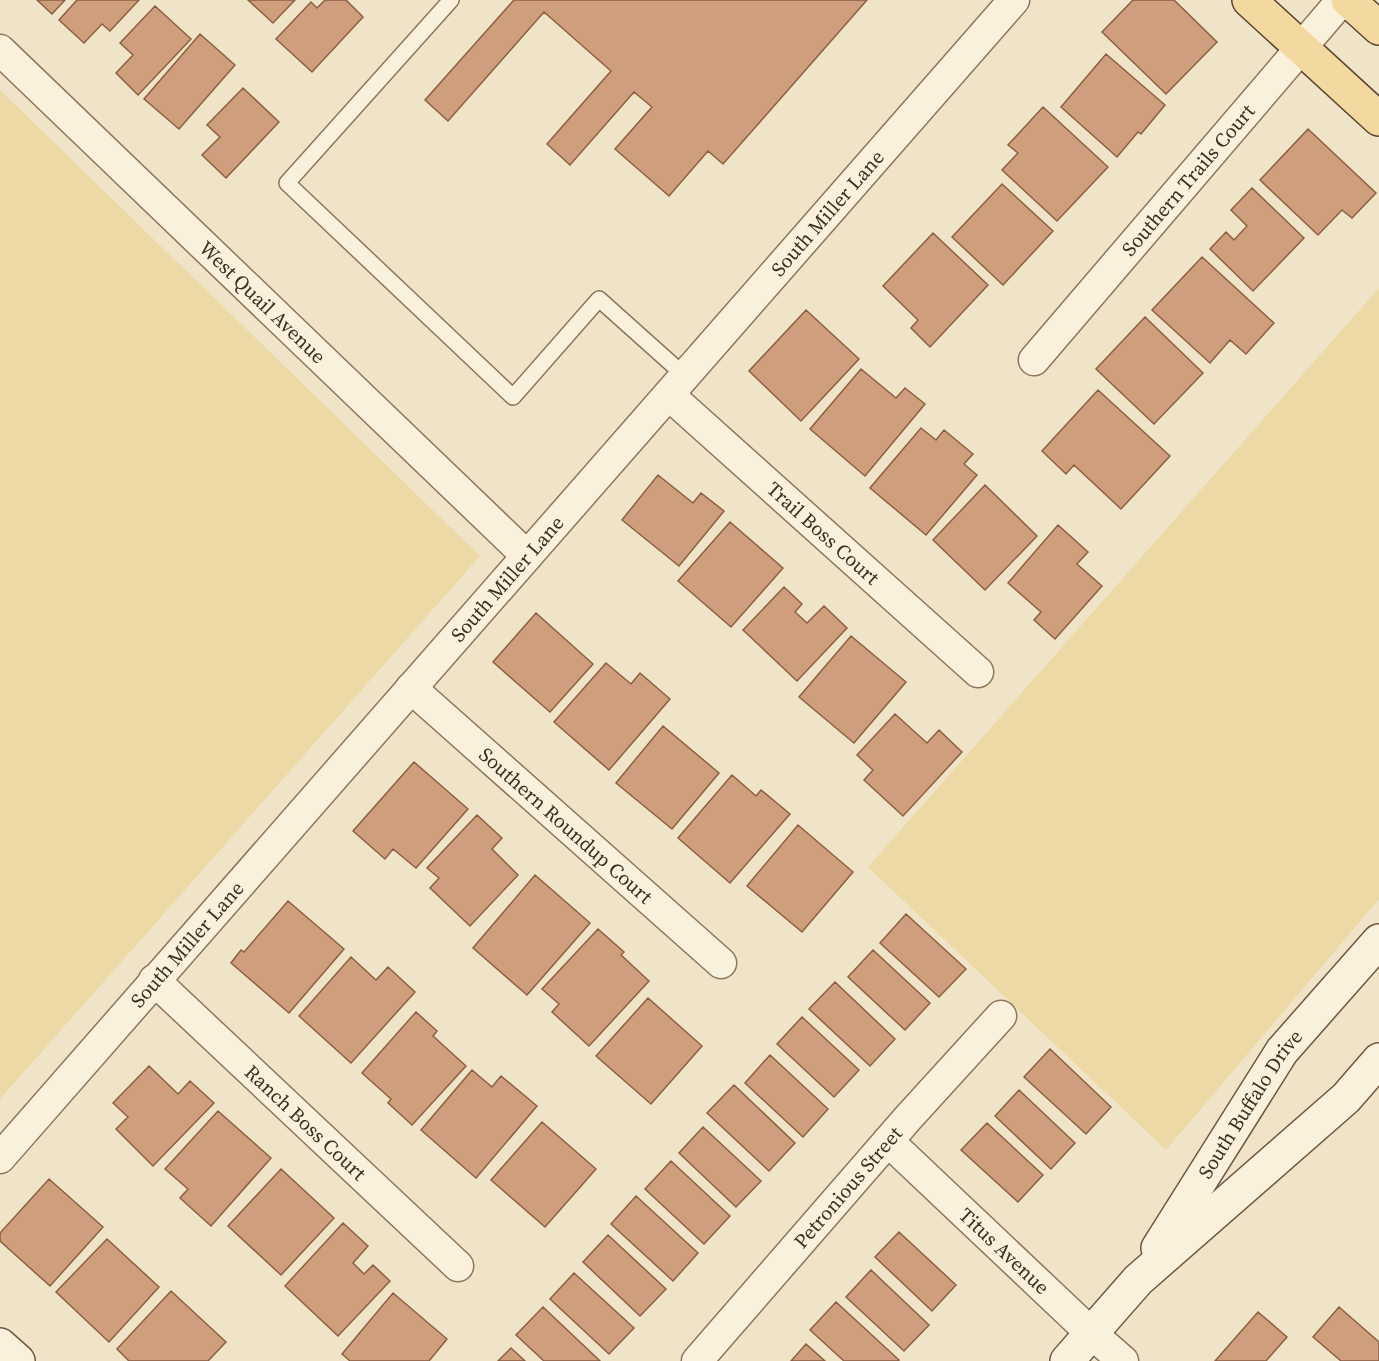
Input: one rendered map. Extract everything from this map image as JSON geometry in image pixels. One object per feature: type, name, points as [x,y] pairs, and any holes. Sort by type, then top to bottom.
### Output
[{"type":"main road","points":[[1249,0],[1379,119]]},
{"type":"main road","points":[[1348,0],[1379,28]]},
{"type":"main road","name":"South Buffalo Drive","points":[[1138,1280],[1282,1051],[1379,941]]},
{"type":"main road","name":"South Buffalo Drive","points":[[1067,1361],[1138,1280],[1346,1098],[1379,1060]]},
{"type":"main road","points":[[0,1345],[18,1361]]},
{"type":"street","name":"South Miller Lane","points":[[0,1158],[1014,0]]},
{"type":"street","name":"Southern Trails Court","points":[[1034,360],[1342,0]]},
{"type":"street","name":"West Quail Avenue","points":[[0,50],[527,556]]},
{"type":"street","name":"Trail Boss Court","points":[[677,386],[978,672]]},
{"type":"street","name":"Southern Roundup Court","points":[[411,688],[721,963]]},
{"type":"street","name":"Ranch Boss Court","points":[[154,980],[458,1266]]},
{"type":"street","name":"Petronious Street","points":[[697,1361],[1000,1016]]},
{"type":"street","name":"Titus Avenue","points":[[888,1141],[1091,1334],[1123,1361]]},
{"type":"lane","points":[[451,0],[287,183],[513,398],[599,299],[677,386]]},
{"type":"sand","points":[[0,90],[480,556],[0,1099]]},
{"type":"sand","points":[[1379,288],[1379,899],[1166,1150],[868,867]]},
{"type":"building","points":[[37,0],[65,0],[52,14]]},
{"type":"building","points":[[77,0],[139,0],[110,31],[102,24],[84,43],[59,20]]},
{"type":"building","points":[[248,0],[295,0],[273,23]]},
{"type":"building","points":[[325,0],[346,0],[363,17],[312,72],[276,39],[311,2],[317,8]]},
{"type":"building","points":[[514,0],[867,0],[723,164],[708,151],[669,196],[615,149],[652,107],[634,92],[570,165],[547,144],[611,71],[544,12],[448,121],[425,100]]},
{"type":"building","points":[[1133,0],[1174,0],[1217,42],[1166,94],[1102,32]]},
{"type":"building","points":[[155,6],[191,39],[138,95],[116,73],[133,55],[120,43]]},
{"type":"building","points":[[200,34],[235,65],[179,129],[144,99]]},
{"type":"building","points":[[1106,54],[1165,105],[1141,134],[1138,132],[1117,157],[1061,107]]},
{"type":"building","points":[[243,88],[279,122],[226,178],[202,155],[220,137],[207,125]]},
{"type":"building","points":[[1043,107],[1108,167],[1057,221],[1002,170],[1018,153],[1008,145]]},
{"type":"building","points":[[1308,129],[1376,193],[1352,218],[1342,210],[1318,235],[1260,180]]},
{"type":"building","points":[[1002,184],[1053,231],[1003,285],[952,237]]},
{"type":"building","points":[[1252,188],[1304,238],[1253,291],[1210,249],[1226,232],[1234,240],[1247,226],[1231,210]]},
{"type":"building","points":[[933,233],[988,285],[930,347],[911,328],[918,320],[883,286]]},
{"type":"building","points":[[1202,257],[1274,323],[1246,354],[1230,340],[1210,363],[1152,310]]},
{"type":"building","points":[[806,310],[859,359],[801,421],[749,371]]},
{"type":"building","points":[[1145,317],[1203,373],[1154,424],[1096,369]]},
{"type":"building","points":[[861,369],[896,398],[905,388],[925,404],[865,476],[810,429]]},
{"type":"building","points":[[1098,390],[1170,456],[1121,509],[1074,465],[1066,474],[1042,451]]},
{"type":"building","points":[[921,428],[936,440],[944,430],[973,454],[964,464],[977,475],[926,535],[870,488]]},
{"type":"building","points":[[658,475],[693,503],[701,493],[724,511],[679,566],[622,520]]},
{"type":"building","points":[[985,485],[1037,536],[985,590],[933,540]]},
{"type":"building","points":[[730,522],[783,568],[731,627],[678,581]]},
{"type":"building","points":[[1058,525],[1088,552],[1077,564],[1102,586],[1055,639],[1034,620],[1041,612],[1008,583]]},
{"type":"building","points":[[784,587],[802,604],[795,612],[807,623],[824,606],[847,628],[797,681],[743,630]]},
{"type":"building","points":[[536,613],[593,664],[550,712],[493,662]]},
{"type":"building","points":[[851,636],[906,682],[854,743],[799,697]]},
{"type":"building","points":[[606,663],[631,684],[640,673],[670,699],[609,770],[554,722]]},
{"type":"building","points":[[895,714],[927,743],[939,730],[962,752],[903,816],[864,780],[873,770],[857,755]]},
{"type":"building","points":[[663,726],[719,773],[672,829],[616,783]]},
{"type":"building","points":[[414,762],[468,809],[416,868],[393,849],[385,859],[353,831]]},
{"type":"building","points":[[732,775],[756,796],[761,790],[790,814],[730,883],[678,838]]},
{"type":"building","points":[[477,815],[502,838],[492,849],[518,875],[470,926],[430,888],[439,878],[427,868]]},
{"type":"building","points":[[798,825],[853,872],[802,932],[747,886]]},
{"type":"building","points":[[535,875],[590,923],[527,995],[473,948]]},
{"type":"building","points":[[288,901],[344,949],[289,1013],[231,963],[241,950],[244,952]]},
{"type":"building","points":[[906,914],[966,969],[939,997],[880,943]]},
{"type":"building","points":[[598,929],[624,952],[621,955],[649,981],[589,1046],[552,1012],[559,1004],[542,989]]},
{"type":"building","points":[[873,950],[930,1003],[905,1030],[848,977]]},
{"type":"building","points":[[351,957],[376,980],[388,967],[415,992],[351,1063],[299,1016]]},
{"type":"building","points":[[835,982],[895,1039],[870,1066],[809,1009]]},
{"type":"building","points":[[648,998],[702,1046],[651,1104],[596,1056]]},
{"type":"building","points":[[416,1012],[437,1031],[433,1036],[466,1066],[412,1125],[388,1103],[391,1099],[362,1073]]},
{"type":"building","points":[[802,1017],[859,1070],[834,1097],[777,1044]]},
{"type":"building","points":[[1050,1049],[1111,1107],[1086,1134],[1024,1077]]},
{"type":"building","points":[[770,1055],[828,1109],[803,1137],[745,1083]]},
{"type":"building","points":[[149,1066],[178,1094],[190,1081],[214,1103],[153,1166],[116,1129],[128,1117],[113,1103]]},
{"type":"building","points":[[472,1070],[492,1087],[501,1076],[537,1106],[476,1178],[421,1130]]},
{"type":"building","points":[[734,1085],[795,1143],[769,1171],[707,1113]]},
{"type":"building","points":[[1019,1090],[1075,1143],[1051,1169],[995,1116]]},
{"type":"building","points":[[218,1111],[271,1158],[211,1226],[180,1198],[188,1189],[165,1169]]},
{"type":"building","points":[[542,1122],[596,1169],[545,1227],[491,1180]]},
{"type":"building","points":[[987,1123],[1043,1175],[1018,1202],[961,1150]]},
{"type":"building","points":[[703,1127],[761,1181],[736,1207],[679,1153]]},
{"type":"building","points":[[671,1161],[730,1216],[704,1244],[645,1189]]},
{"type":"building","points":[[281,1169],[334,1218],[281,1275],[228,1226]]},
{"type":"building","points":[[49,1179],[103,1227],[50,1286],[0,1241],[0,1233]]},
{"type":"building","points":[[636,1196],[698,1253],[673,1281],[611,1224]]},
{"type":"building","points":[[343,1223],[368,1246],[353,1263],[364,1274],[373,1265],[390,1281],[338,1336],[285,1286]]},
{"type":"building","points":[[899,1232],[956,1285],[932,1311],[875,1257]]},
{"type":"building","points":[[608,1235],[666,1289],[640,1316],[583,1262]]},
{"type":"building","points":[[107,1239],[159,1287],[109,1342],[56,1292]]},
{"type":"building","points":[[871,1270],[929,1325],[904,1351],[846,1297]]},
{"type":"building","points":[[574,1273],[634,1328],[609,1354],[550,1299]]},
{"type":"building","points":[[171,1291],[226,1342],[208,1361],[129,1361],[117,1349]]},
{"type":"building","points":[[393,1293],[447,1339],[429,1361],[350,1361],[342,1354]]},
{"type":"building","points":[[836,1302],[899,1360],[844,1361],[810,1330]]},
{"type":"building","points":[[543,1307],[600,1361],[544,1361],[516,1335]]},
{"type":"building","points":[[1339,1307],[1379,1342],[1379,1361],[1341,1361],[1313,1337]]},
{"type":"building","points":[[1258,1312],[1287,1337],[1266,1361],[1215,1361]]},
{"type":"building","points":[[806,1344],[825,1361],[791,1361]]},
{"type":"building","points":[[511,1348],[525,1361],[498,1361]]}]
